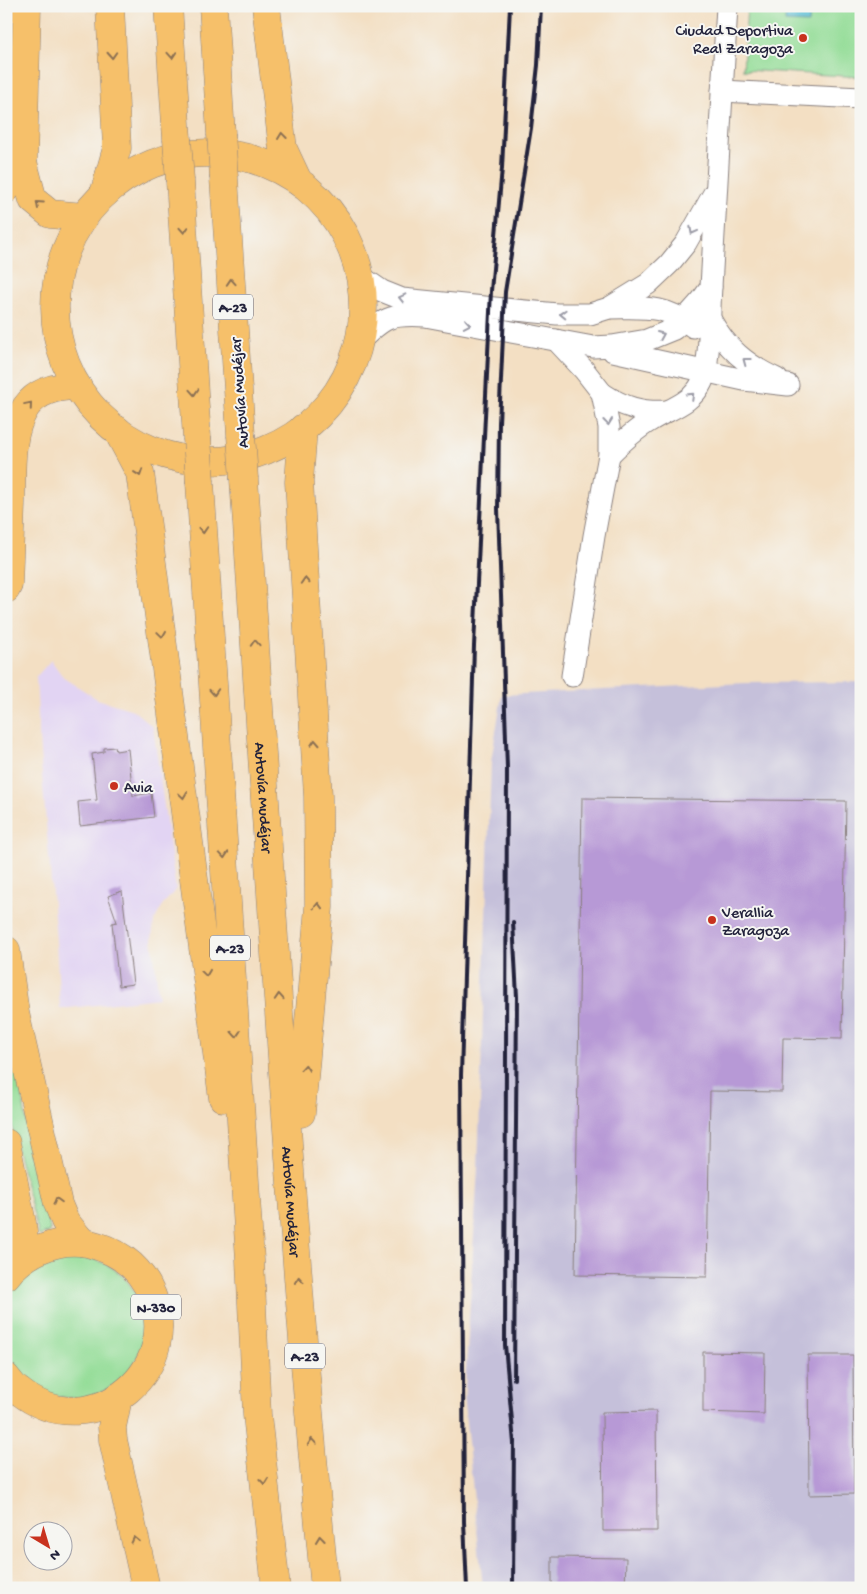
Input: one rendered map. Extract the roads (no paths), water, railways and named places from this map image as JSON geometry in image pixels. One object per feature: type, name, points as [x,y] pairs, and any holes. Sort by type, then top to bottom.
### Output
[{"type":"highway","points":[[6,189],[11,6]]},
{"type":"highway","points":[[27,6],[23,162],[33,200],[50,214],[84,217]]},
{"type":"highway","points":[[104,194],[118,148],[110,6]]},
{"type":"highway","name":"A-23","points":[[168,6],[250,1260],[257,1415],[276,1588]]},
{"type":"highway","name":"Autovía Mudéjar","points":[[213,6],[294,1221],[325,1588]]},
{"type":"highway","points":[[266,6],[284,149],[298,181]]},
{"type":"highway","points":[[199,153],[225,154],[268,164],[298,181],[320,200],[338,223],[352,248],[360,276],[363,298],[362,320],[354,359],[338,390],[328,404],[303,428],[288,438],[263,450],[237,458],[219,460],[183,458],[148,448],[116,430],[94,410],[77,386],[61,349],[56,320],[56,290],[65,252],[84,217],[104,194],[125,178],[148,166],[199,153]]},
{"type":"highway","points":[[6,589],[8,585],[12,458],[19,420],[27,406],[38,395],[52,388],[77,386]]},
{"type":"highway","points":[[294,1221],[301,1186],[300,1122],[319,907],[318,796],[299,482],[303,428]]},
{"type":"highway","points":[[116,430],[140,473],[232,1171],[239,1264],[257,1415]]},
{"type":"highway","points":[[6,950],[15,1013],[58,1204],[65,1221],[82,1242]]},
{"type":"highway","name":"N-330","points":[[6,1143],[24,1242],[13,1269]]},
{"type":"highway","name":"N-330","points":[[6,1378],[18,1391],[36,1402],[56,1409],[85,1410],[99,1407],[118,1398],[136,1383],[150,1364],[157,1342],[158,1318],[153,1296],[141,1275],[125,1259],[104,1247],[82,1242],[59,1243],[38,1250],[13,1269]]},
{"type":"highway","points":[[118,1398],[112,1427],[113,1440],[146,1588]]},
{"type":"street","points":[[609,455],[638,429],[658,416],[670,411],[694,394],[701,384],[706,362],[727,6]]},
{"type":"street","points":[[722,91],[861,98]]},
{"type":"street","points":[[360,276],[390,295],[411,300],[557,314],[590,314],[609,308],[648,284],[669,264],[686,243],[716,188]]},
{"type":"street","points":[[593,347],[647,340],[674,329],[702,301],[711,287]]},
{"type":"street","points":[[609,308],[640,307],[669,311],[684,320],[700,334],[706,344],[706,362]]},
{"type":"street","points":[[359,342],[386,319],[403,315],[425,316],[593,347],[706,362],[744,380],[788,385],[757,369],[730,348],[709,317]]},
{"type":"street","points":[[556,340],[602,392],[622,405],[651,411],[670,411]]},
{"type":"street","points":[[572,676],[609,455],[609,427],[602,392]]},
{"type":"water","points":[[786,6],[810,6],[809,23],[785,22]]},
{"type":"railway","points":[[467,1588],[464,1522],[461,1075],[474,646],[491,291],[502,168],[510,6]]},
{"type":"railway","points":[[514,1443],[505,1345],[507,768],[498,509],[499,423],[505,292],[531,128],[538,65],[541,6]]},
{"type":"railway","points":[[513,922],[517,997],[514,1379]]},
{"type":"railway","points":[[513,1588],[514,1437]]},
{"type":"place","name":"Ciudad Deportiva Real Zaragoza","points":[[803,38]]},
{"type":"place","name":"Avia","points":[[114,786]]},
{"type":"place","name":"Verallia Zaragoza","points":[[712,920]]}]
